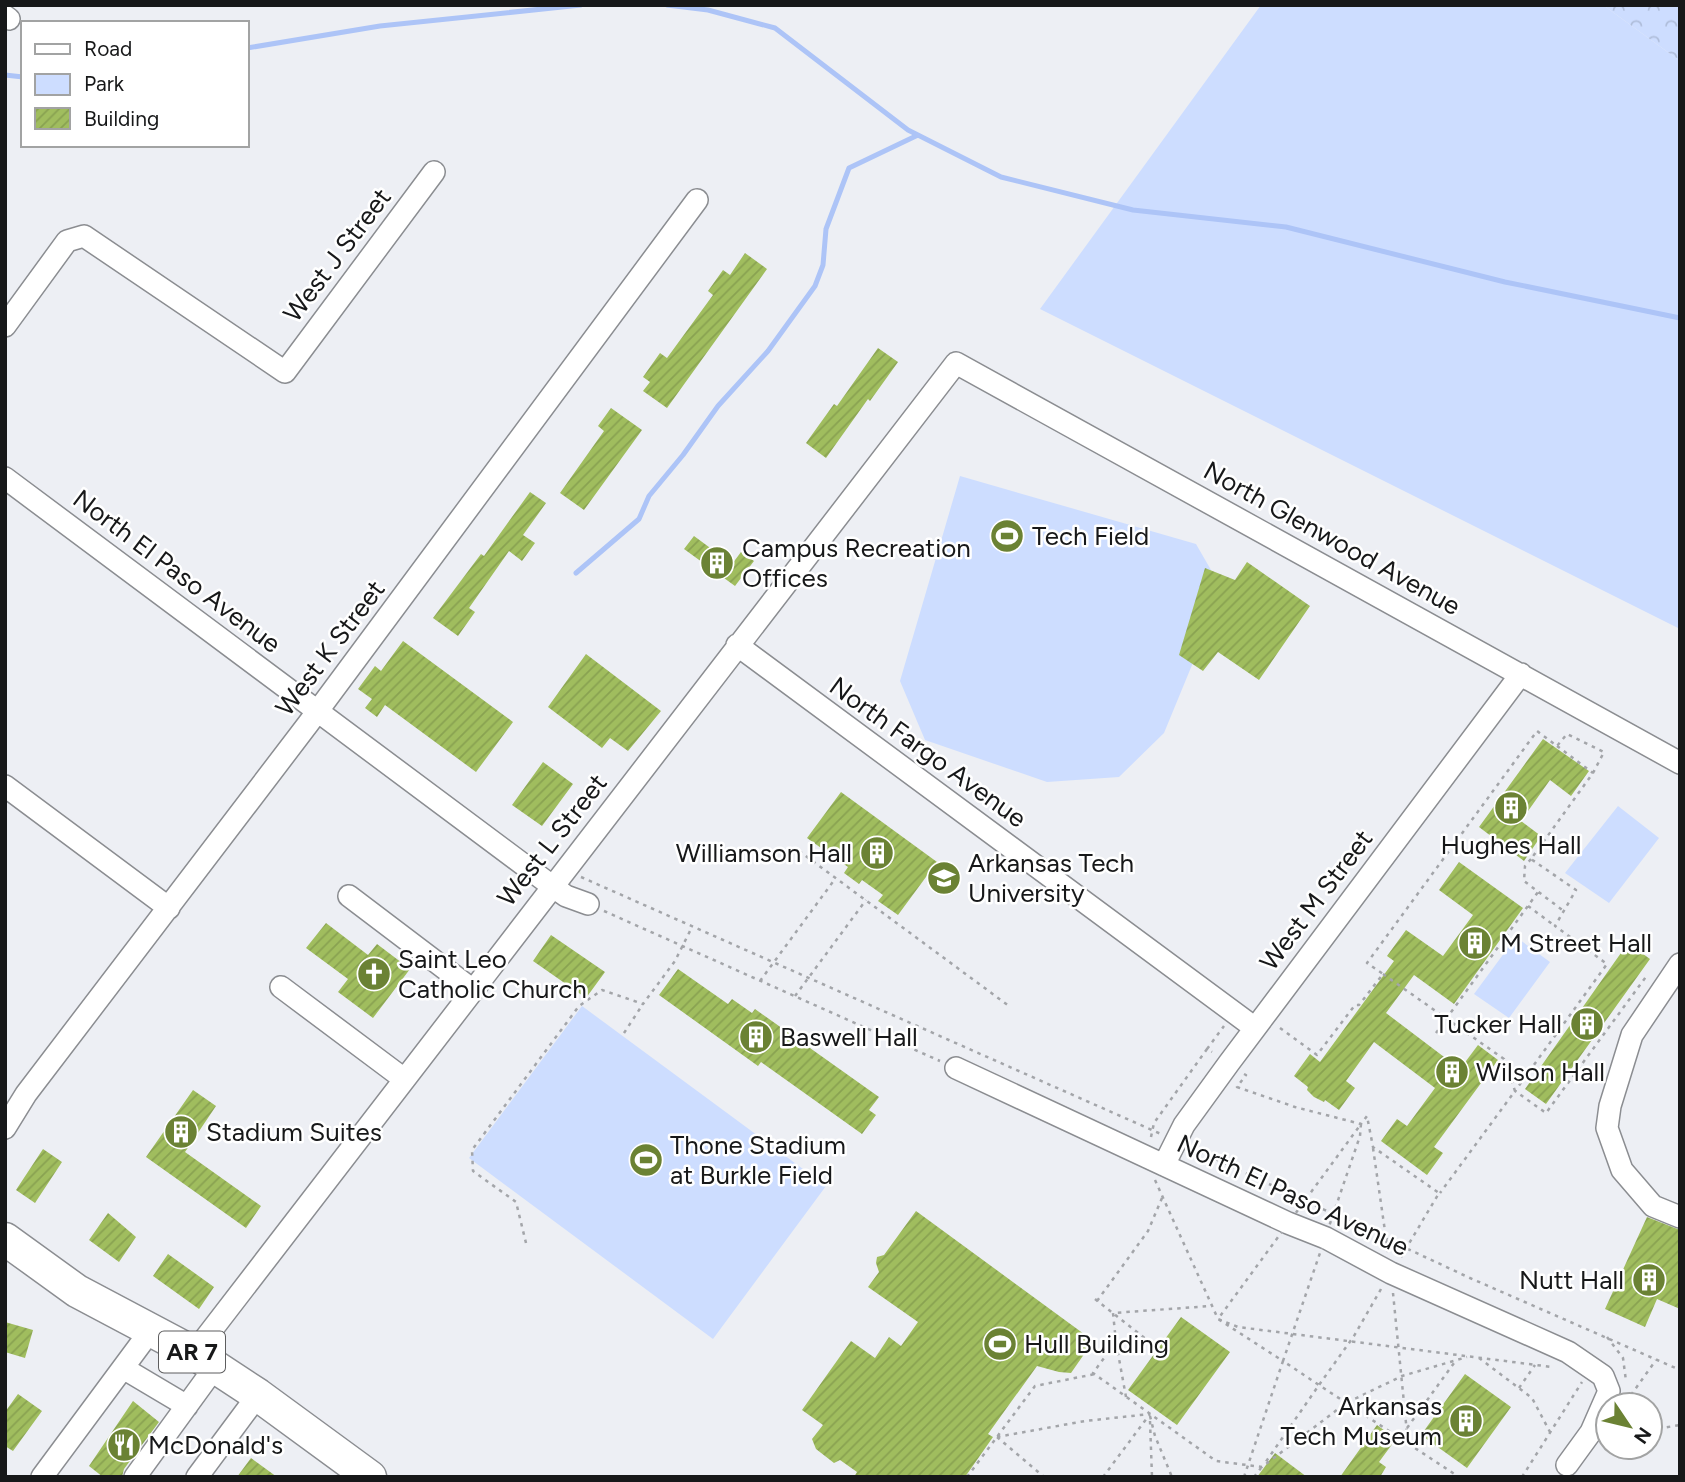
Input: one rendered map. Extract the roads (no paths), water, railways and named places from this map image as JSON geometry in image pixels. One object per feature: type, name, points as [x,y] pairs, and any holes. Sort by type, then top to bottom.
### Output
[{"type":"highway","name":"AR 7","points":[[5,1239],[77,1291],[205,1360],[258,1395],[370,1477]]},
{"type":"street","name":"West J Street","points":[[5,326],[67,241],[84,236],[285,372],[434,172]]},
{"type":"street","name":"West K Street","points":[[5,1128],[26,1094],[319,710],[697,200]]},
{"type":"street","name":"West L Street","points":[[135,1477],[187,1406],[205,1360],[404,1079],[956,363]]},
{"type":"street","name":"North Glenwood Avenue","points":[[956,363],[1680,763]]},
{"type":"street","name":"North El Paso Avenue","points":[[5,478],[319,710],[558,878],[566,897],[588,904]]},
{"type":"street","name":"North Fargo Avenue","points":[[737,645],[1234,1013],[1260,1022]]},
{"type":"street","name":"West M Street","points":[[1156,1160],[1176,1141],[1184,1125],[1229,1063],[1521,674]]},
{"type":"street","points":[[5,786],[169,908]]},
{"type":"street","points":[[349,896],[473,990]]},
{"type":"street","points":[[1680,964],[1632,1035],[1606,1128],[1622,1170],[1653,1206],[1680,1217]]},
{"type":"street","points":[[281,987],[404,1079]]},
{"type":"street","name":"North El Paso Avenue","points":[[956,1068],[1568,1352],[1603,1376],[1609,1391],[1591,1432],[1567,1465]]},
{"type":"street","points":[[42,1477],[151,1330]]},
{"type":"street","points":[[123,1368],[187,1406]]},
{"type":"street","points":[[197,1477],[258,1395]]},
{"type":"waterway","points":[[248,48],[380,26],[581,5]]},
{"type":"waterway","points":[[667,5],[708,10],[775,28],[908,130],[1001,177],[1133,210],[1286,227],[1505,282],[1680,318]]},
{"type":"waterway","points":[[5,75],[21,77]]},
{"type":"waterway","points":[[576,573],[639,519],[649,496],[718,406],[768,351],[815,286],[823,265],[826,229],[849,168],[918,135]]},
{"type":"place","name":"Tech Field","points":[[1007,536]]},
{"type":"place","name":"Campus Recreation Offices","points":[[717,563]]},
{"type":"place","name":"Hughes Hall","points":[[1511,808]]},
{"type":"place","name":"Williamson Hall","points":[[877,853]]},
{"type":"place","name":"Arkansas Tech University","points":[[944,878]]},
{"type":"place","name":"M Street Hall","points":[[1475,943]]},
{"type":"place","name":"Saint Leo Catholic Church","points":[[374,974]]},
{"type":"place","name":"Tucker Hall","points":[[1587,1024]]},
{"type":"place","name":"Baswell Hall","points":[[756,1037]]},
{"type":"place","name":"Wilson Hall","points":[[1452,1072]]},
{"type":"place","name":"Stadium Suites","points":[[181,1132]]},
{"type":"place","name":"Thone Stadium at Burkle Field","points":[[646,1160]]},
{"type":"place","name":"Nutt Hall","points":[[1649,1280]]},
{"type":"place","name":"Hull Building","points":[[1000,1344]]},
{"type":"place","name":"Arkansas Tech Museum","points":[[1466,1421]]},
{"type":"place","name":"McDonald's","points":[[124,1445]]}]
